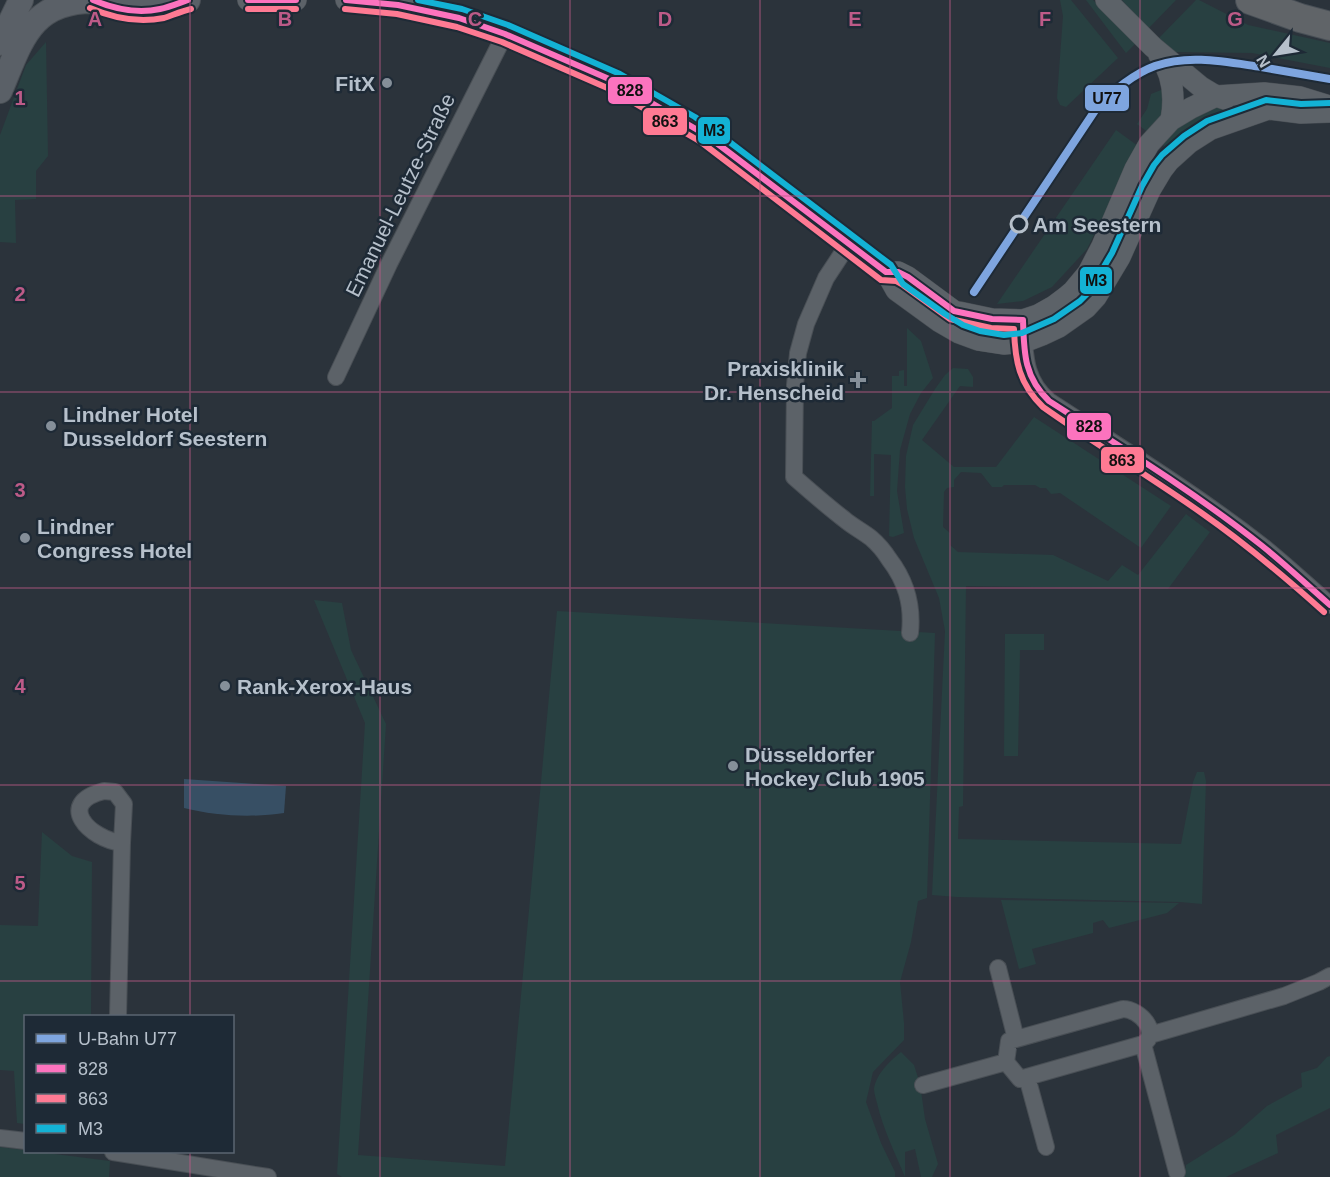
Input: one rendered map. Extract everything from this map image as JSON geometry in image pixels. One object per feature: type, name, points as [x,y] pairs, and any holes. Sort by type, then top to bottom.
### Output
[{"type":"highway","points":[[1250,0],[1330,26]]},
{"type":"highway","points":[[1306,0],[1330,8]]},
{"type":"main road","points":[[0,43],[21,0]]},
{"type":"main road","points":[[0,91],[29,28],[39,16],[50,9],[79,0],[94,1],[115,8],[156,10],[188,0]]},
{"type":"street","points":[[248,0],[296,0]]},
{"type":"street","points":[[346,0],[398,5],[459,18],[505,34],[616,82],[691,125],[718,144],[886,272],[896,290],[932,317],[959,333],[978,340],[1004,344],[1024,342],[1042,335],[1059,327],[1086,308],[1096,297],[1120,256],[1150,190],[1162,170],[1188,143],[1211,129],[1268,109]]},
{"type":"street","points":[[1106,0],[1154,47],[1201,87],[1216,96],[1268,109],[1301,113],[1330,112]]},
{"type":"street","name":"Emanuel-Leutze-Straße","points":[[336,377],[401,240],[505,34]]},
{"type":"street","points":[[1154,47],[1168,70],[1174,104],[1171,120]]},
{"type":"street","points":[[886,272],[908,277],[954,311],[992,319],[1023,320],[1038,315],[1073,291],[1088,273],[1135,169],[1149,144],[1171,120],[1216,96],[1264,93],[1300,97],[1330,106]]},
{"type":"street","points":[[849,243],[826,278],[806,324],[798,353],[795,385],[794,477],[844,520],[871,538],[886,554],[906,585],[912,621],[910,633]]},
{"type":"street","points":[[1023,320],[1027,367],[1035,387],[1041,394],[1191,494],[1262,546],[1330,605]]},
{"type":"street","points":[[118,1015],[122,843]]},
{"type":"street","points":[[998,968],[1017,1039]]},
{"type":"street","points":[[1177,1172],[1146,1040],[1146,1021],[1139,1014],[1123,1009],[1009,1041],[1006,1062],[1020,1080],[1027,1077],[1146,1040],[1284,996],[1330,976]]},
{"type":"street","points":[[923,1085],[1006,1062]]},
{"type":"street","points":[[1027,1077],[1046,1147]]},
{"type":"street","points":[[0,1138],[24,1141]]},
{"type":"street","points":[[120,1153],[268,1177]]},
{"type":"green space","points":[[1060,0],[1071,0],[1118,58],[1066,107],[1060,105],[1057,98],[1063,16]]},
{"type":"green space","points":[[1086,0],[1093,0],[1136,43],[1126,53]]},
{"type":"green space","points":[[1122,0],[1176,0],[1148,29]]},
{"type":"green space","points":[[1196,0],[1248,25],[1330,43],[1330,68],[1252,53],[1174,52],[1159,38]]},
{"type":"green space","points":[[46,42],[48,156],[36,171],[36,199],[15,200],[16,243],[0,242],[0,135],[26,65]]},
{"type":"green space","points":[[1166,88],[1162,112],[1149,133],[1137,124],[1147,109],[1151,94]]},
{"type":"green space","points":[[1218,103],[1238,109],[1170,152],[1159,141],[1169,132]]},
{"type":"green space","points":[[1116,130],[1138,146],[1087,249],[1052,287],[1023,301],[997,304]]},
{"type":"green space","points":[[907,328],[921,341],[933,378],[921,393],[910,414],[900,450],[897,491],[904,533],[893,537],[889,536],[891,455],[874,454],[874,496],[870,496],[872,421],[892,408],[892,376],[899,376],[899,371],[904,370],[904,386],[907,386]]},
{"type":"green space","points":[[953,368],[968,369],[973,377],[973,387],[960,386],[922,440],[954,467],[996,467],[1034,417],[1171,506],[1141,548],[1060,493],[1051,494],[1046,488],[1035,485],[992,487],[981,473],[961,472],[954,480],[954,487],[947,488],[944,492],[943,527],[950,533],[950,545],[958,552],[1053,555],[1108,581],[1122,565],[1138,575],[1186,514],[1210,532],[1168,589],[966,586],[963,806],[959,807],[958,839],[1181,844],[1193,782],[1197,772],[1204,772],[1206,781],[1202,904],[932,895],[945,631],[939,598],[914,538],[907,509],[906,456],[913,425],[935,389]]},
{"type":"green space","name":"Düsseldorfer Hockey Club 1905","points":[[314,600],[342,603],[351,650],[386,724],[358,1155],[505,1166],[557,611],[935,633],[927,898],[918,901],[911,942],[900,982],[904,1040],[873,1072],[866,1102],[881,1143],[895,1172],[895,1177],[342,1177],[337,1174],[365,723]]},
{"type":"green space","points":[[1005,634],[1044,634],[1044,650],[1020,650],[1018,756],[1004,756]]},
{"type":"green space","points":[[42,832],[72,856],[92,862],[91,1015],[24,1015],[24,1124],[17,1123],[14,1071],[0,1070],[0,925],[38,926]]},
{"type":"green space","points":[[1001,900],[1179,903],[1167,913],[1109,928],[1103,920],[1093,923],[1093,933],[1032,949],[1036,964],[1019,969]]},
{"type":"green space","points":[[901,1052],[914,1065],[920,1084],[925,1119],[938,1164],[932,1177],[921,1177],[915,1149],[905,1152],[905,1177],[886,1132],[875,1096],[875,1083],[888,1064]]},
{"type":"green space","points":[[1330,1056],[1330,1108],[1276,1135],[1278,1153],[1226,1177],[1184,1177],[1186,1165],[1234,1135],[1267,1106],[1302,1087],[1301,1073],[1317,1068]]},
{"type":"green space","points":[[0,1147],[24,1150],[24,1153],[47,1153],[110,1161],[109,1177],[0,1177]]},
{"type":"water","points":[[184,779],[286,786],[284,813],[234,815],[184,808]]},
{"type":"metro line","name":"U77","points":[[974,292],[1098,106],[1139,73],[1168,62],[1208,60],[1330,79]]},
{"type":"transit line","name":"828","points":[[93,0],[134,11],[164,8],[188,0]]},
{"type":"transit line","name":"828","points":[[248,0],[296,0]]},
{"type":"transit line","name":"828","points":[[346,0],[398,5],[459,18],[505,34],[616,82],[706,135],[886,272],[898,272],[908,277],[954,311],[992,319],[1023,320],[1025,354],[1030,374],[1049,401],[1157,470],[1236,525],[1330,605]]},
{"type":"transit line","name":"M3","points":[[418,0],[462,9],[508,25],[620,74],[695,117],[723,137],[891,265],[903,284],[945,314],[963,325],[980,331],[1004,335],[1022,333],[1054,319],[1089,292],[1112,253],[1154,165],[1184,136],[1207,121],[1266,100],[1301,104],[1330,103]]},
{"type":"transit line","name":"863","points":[[90,8],[117,17],[136,20],[164,18],[191,9]]},
{"type":"transit line","name":"863","points":[[248,9],[296,9]]},
{"type":"transit line","name":"863","points":[[345,9],[397,14],[457,27],[502,42],[612,90],[701,142],[881,280],[896,281],[950,319],[991,328],[1014,329],[1020,371],[1028,390],[1043,407],[1219,525],[1324,612]]},
{"type":"place","name":"FitX","points":[[387,83]]},
{"type":"place","name":"Am Seestern","points":[[1019,224]]},
{"type":"place","name":"Praxisklinik Dr. Henscheid","points":[[858,380]]},
{"type":"place","name":"Lindner Hotel Dusseldorf Seestern","points":[[51,426]]},
{"type":"place","name":"Lindner Congress Hotel","points":[[25,538]]},
{"type":"place","name":"Rank-Xerox-Haus","points":[[225,686]]},
{"type":"place","name":"Düsseldorfer Hockey Club 1905","points":[[733,766]]}]
